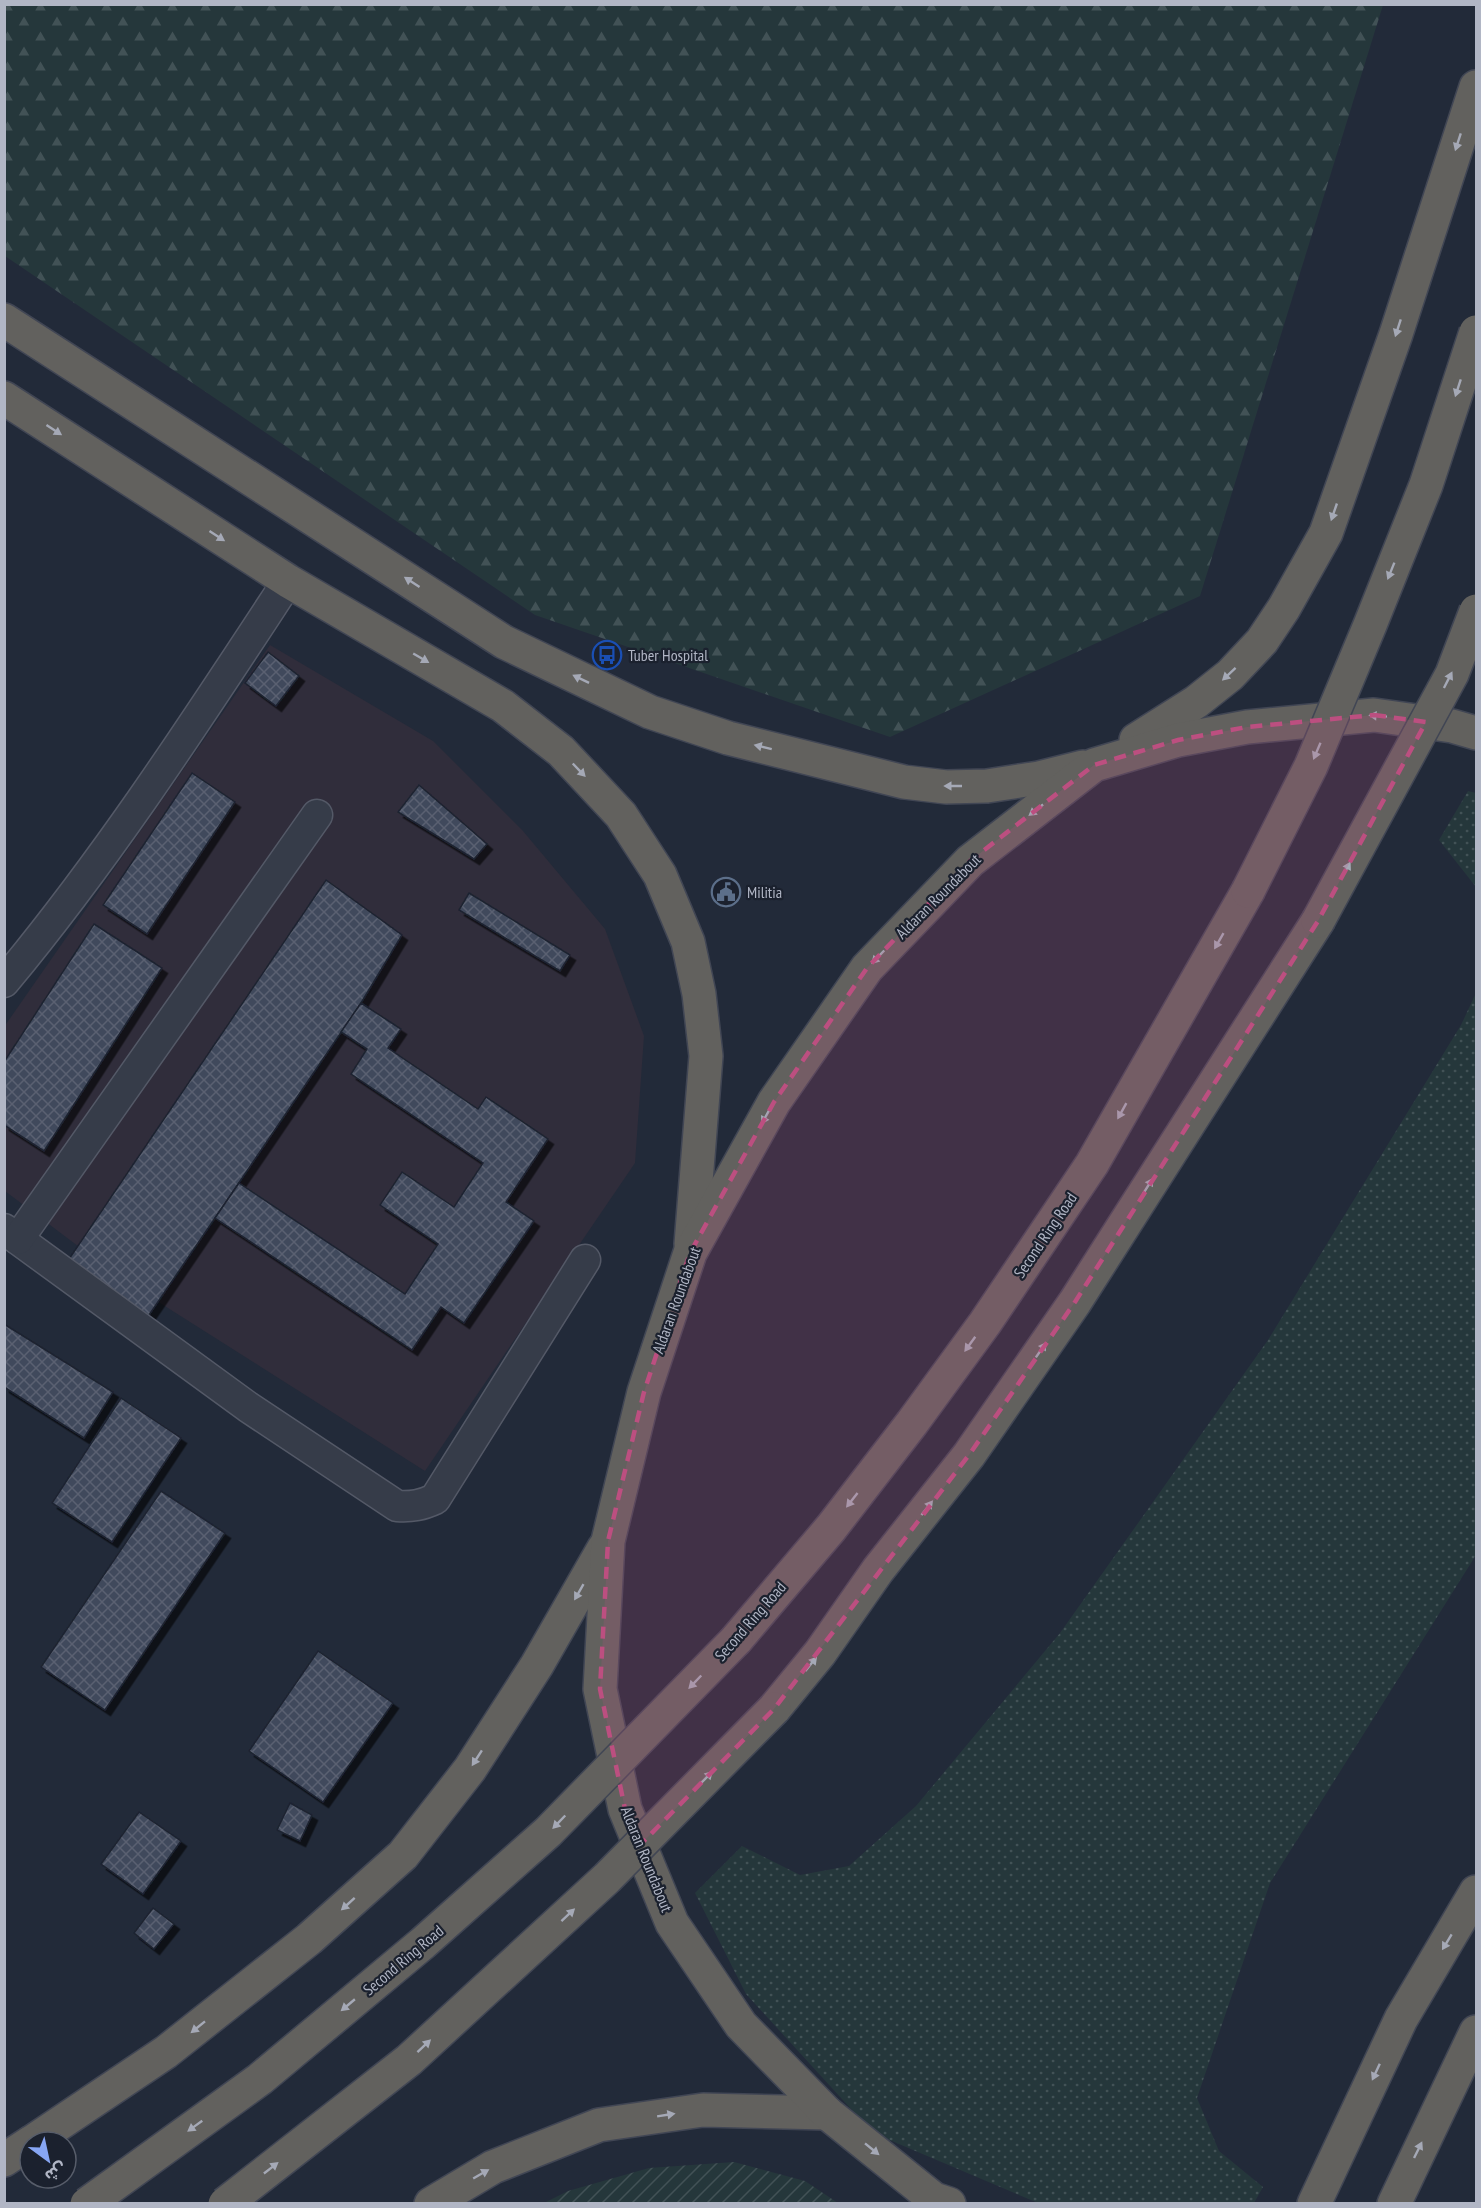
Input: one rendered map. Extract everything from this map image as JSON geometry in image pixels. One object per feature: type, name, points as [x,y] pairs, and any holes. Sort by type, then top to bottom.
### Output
[{"type":"highway","points":[[4,320],[504,642],[650,712],[728,738],[904,782],[946,787],[987,786],[1039,778],[1094,765],[1170,720],[1230,675],[1262,641],[1284,608],[1326,533],[1396,334],[1476,87]]},
{"type":"highway","name":"Second Ring Road","points":[[87,2204],[260,2079],[423,1943],[548,1832],[736,1640],[831,1528],[912,1423],[985,1323],[1092,1164],[1248,891],[1311,766],[1370,625],[1426,485],[1476,332]]},
{"type":"highway","points":[[4,398],[288,581],[503,706],[561,751],[621,814],[660,875],[688,942],[699,994],[706,1056],[690,1253]]},
{"type":"highway","points":[[225,2204],[409,2060],[607,1878],[774,1709],[820,1653],[878,1570],[969,1455],[1075,1302],[1318,921],[1452,674],[1476,611]]},
{"type":"highway","name":"Aldaran Roundabout","points":[[940,2202],[827,2113],[741,2025],[672,1923],[625,1809],[600,1689],[608,1541],[644,1392],[690,1253],[774,1102],[867,968],[970,861],[1094,765],[1178,740],[1247,727],[1374,715],[1452,726],[1476,733]]},
{"type":"highway","points":[[50,2130],[166,2052],[309,1939],[403,1855],[470,1769],[537,1665],[608,1541]]},
{"type":"highway","points":[[1314,2204],[1401,2019],[1476,1892]]},
{"type":"highway","points":[[1394,2204],[1476,2032]]},
{"type":"highway","points":[[431,2204],[493,2167],[599,2125],[703,2110],[827,2113]]},
{"type":"highway","points":[[4,2160],[18,2151]]},
{"type":"street","points":[[4,982],[78,890],[199,717],[288,581]]},
{"type":"street","points":[[317,815],[11,1234],[248,1407],[397,1506],[410,1507],[423,1505],[435,1499],[585,1260]]},
{"type":"highlighted area","points":[[1374,715],[1426,722],[1318,921],[1075,1302],[969,1455],[774,1709],[640,1845],[625,1809],[600,1689],[608,1541],[644,1392],[690,1253],[774,1102],[867,968],[970,861],[1094,765],[1178,740],[1247,727]]},
{"type":"shaded area","points":[[270,645],[433,741],[523,831],[605,929],[644,1036],[635,1163],[425,1471],[119,1277],[5,1191],[4,1027]]},
{"type":"green space","points":[[4,5],[1383,5],[1200,596],[890,737],[535,615],[5,256]]},
{"type":"green space","points":[[1468,791],[1476,793],[1476,887],[1439,840]]},
{"type":"green space","points":[[1476,993],[1476,1555],[1270,1883],[1197,2098],[1219,2151],[1263,2187],[1254,2203],[1038,2203],[873,2133],[746,1994],[695,1893],[742,1846],[800,1875],[849,1866],[916,1806],[1060,1633],[1268,1340],[1461,1025]]},
{"type":"green space","points":[[734,2162],[805,2181],[838,2203],[544,2203],[568,2191],[649,2168]]},
{"type":"building","points":[[268,652],[299,676],[276,706],[245,683]]},
{"type":"building","points":[[192,773],[235,802],[147,934],[103,905]]},
{"type":"building","points":[[419,785],[487,844],[474,859],[398,812]]},
{"type":"building","points":[[326,880],[402,935],[361,1003],[147,1318],[67,1262]]},
{"type":"building","points":[[469,893],[570,955],[560,971],[459,910]]},
{"type":"building","points":[[94,924],[162,968],[44,1151],[4,1125],[4,1062]]},
{"type":"building","points":[[361,1003],[401,1029],[388,1048],[478,1109],[486,1097],[548,1139],[506,1202],[534,1221],[464,1323],[441,1307],[412,1350],[215,1218],[239,1183],[405,1294],[438,1244],[380,1205],[402,1172],[454,1207],[483,1163],[351,1074],[367,1049],[341,1032]]},
{"type":"building","points":[[4,1324],[113,1392],[84,1438],[4,1387]]},
{"type":"building","points":[[121,1398],[181,1438],[112,1542],[52,1503]]},
{"type":"building","points":[[161,1491],[225,1533],[105,1710],[41,1667]]},
{"type":"building","points":[[318,1651],[393,1703],[323,1802],[249,1751]]},
{"type":"building","points":[[290,1803],[312,1815],[300,1841],[277,1830]]},
{"type":"building","points":[[139,1812],[181,1841],[143,1894],[101,1864]]},
{"type":"building","points":[[153,1908],[174,1924],[154,1949],[134,1933]]},
{"type":"place","name":"Tuber Hospital","points":[[607,655]]},
{"type":"place","name":"Militia","points":[[726,892]]}]
